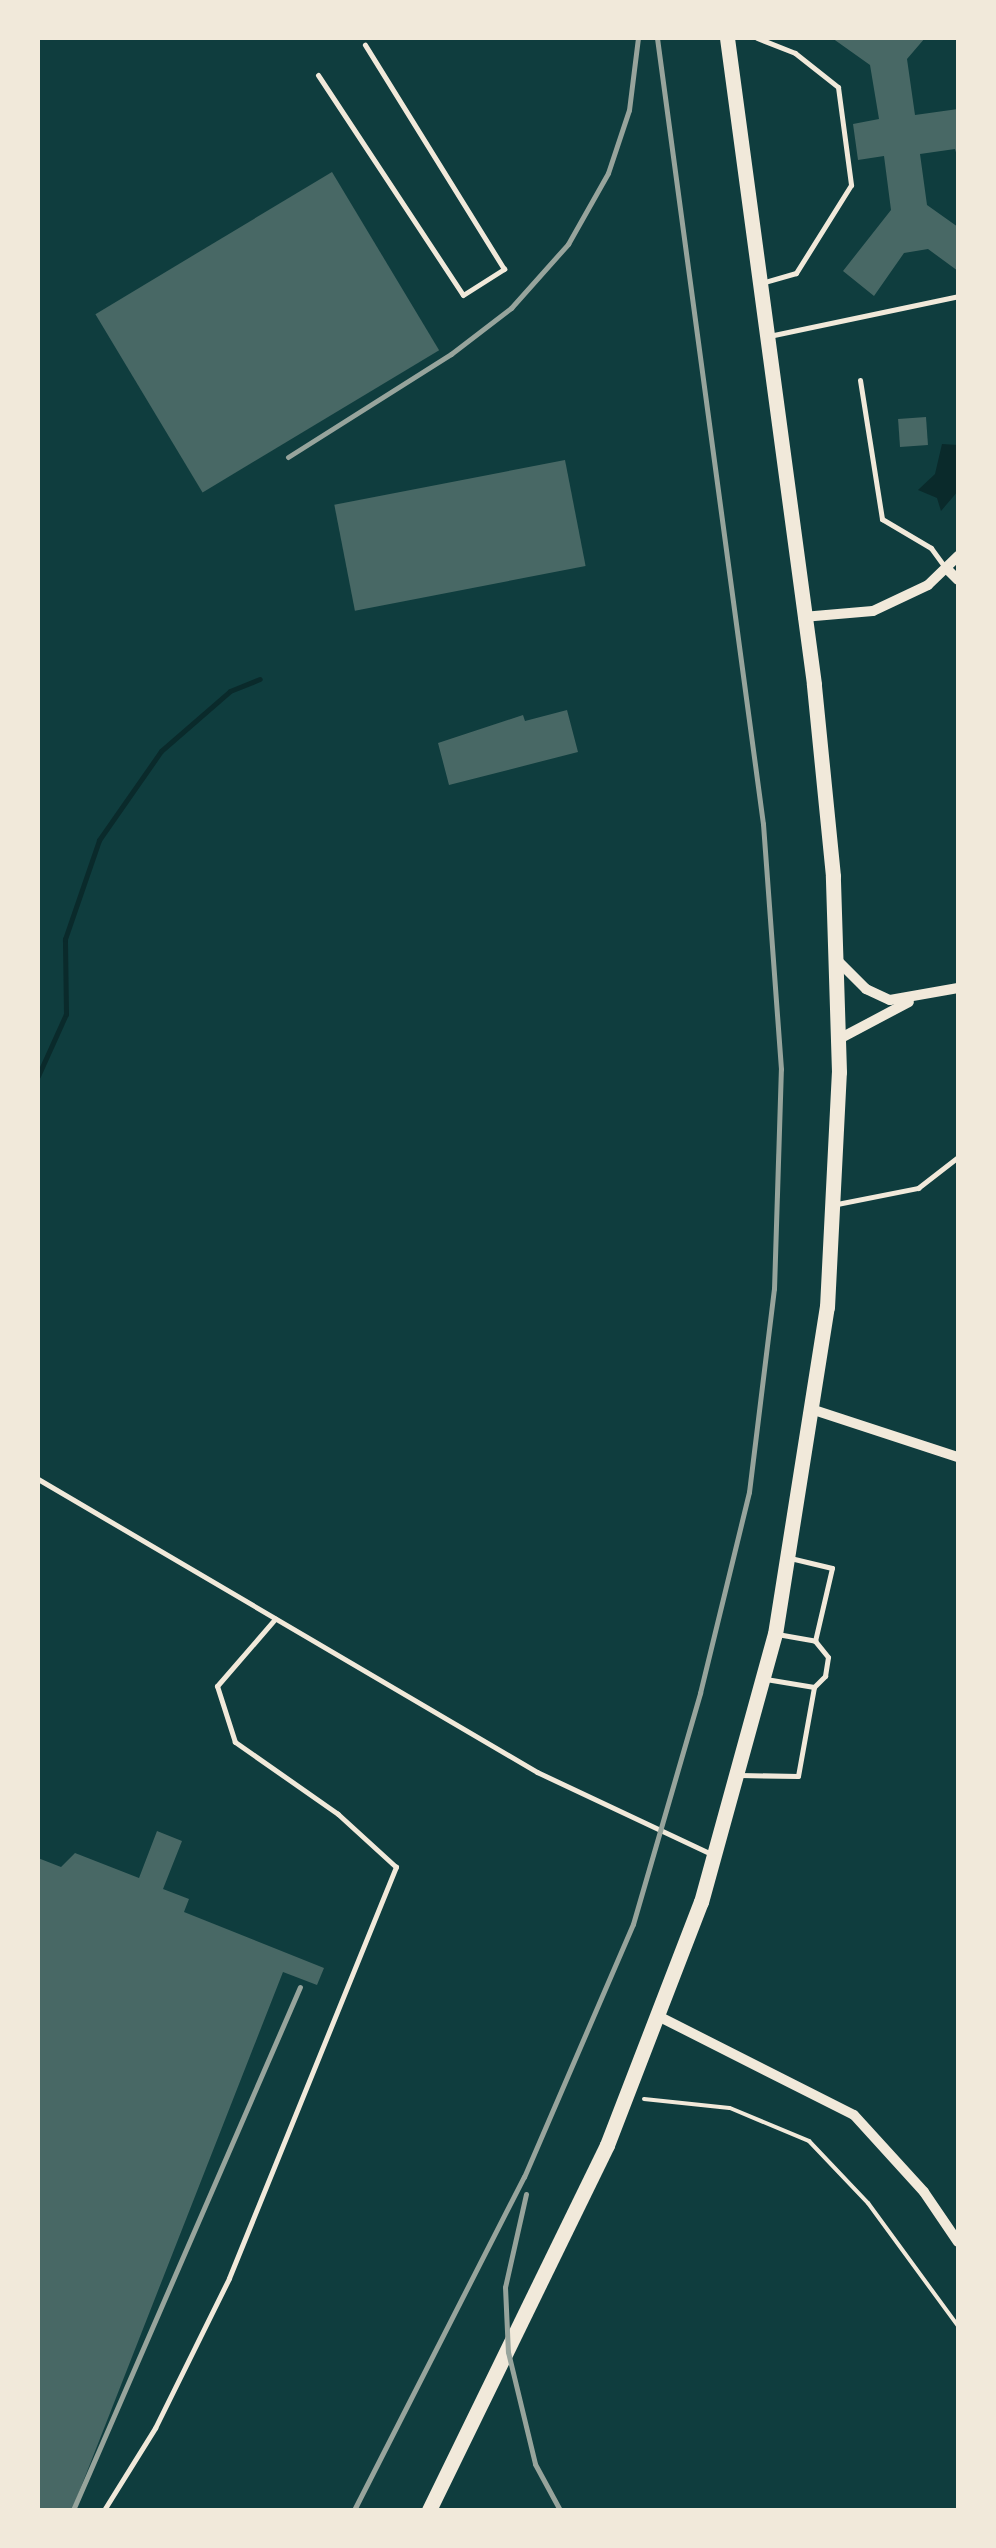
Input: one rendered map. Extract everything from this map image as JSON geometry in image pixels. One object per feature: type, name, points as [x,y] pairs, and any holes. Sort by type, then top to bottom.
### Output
[{"type":"main road","points":[[430,2510],[628,2095],[660,2018],[740,1774],[775,1634],[814,1410],[834,1205],[838,961],[825,778],[727,38]]},
{"type":"street","points":[[804,617],[873,610],[928,585],[958,556]]},
{"type":"street","points":[[946,568],[958,580]]},
{"type":"street","points":[[838,961],[866,988],[890,1000],[914,1000]]},
{"type":"street","points":[[839,1039],[914,1000],[958,988]]},
{"type":"street","points":[[814,1410],[958,1458]]},
{"type":"street","points":[[660,2018],[854,2116],[924,2192],[958,2242]]},
{"type":"lane","points":[[757,38],[794,52],[838,88],[850,185],[796,274],[760,283]]},
{"type":"lane","points":[[318,75],[463,295],[476,287],[504,269],[365,45]]},
{"type":"lane","points":[[766,337],[958,296]]},
{"type":"lane","points":[[860,380],[882,519],[931,548],[946,568]]},
{"type":"lane","points":[[834,1205],[918,1188],[958,1157]]},
{"type":"lane","points":[[38,1478],[537,1772],[716,1856]]},
{"type":"lane","points":[[790,1558],[832,1568],[815,1641]]},
{"type":"lane","points":[[104,2510],[154,2428],[229,2278],[396,1867],[338,1814],[235,1742],[218,1686],[274,1620]]},
{"type":"lane","points":[[740,1774],[798,1776],[814,1687],[825,1676],[828,1657],[815,1641],[775,1634]]},
{"type":"lane","points":[[764,1678],[814,1687]]},
{"type":"path","points":[[628,2095],[730,2108],[809,2141],[868,2203],[958,2326]]},
{"type":"water","points":[[942,444],[958,445],[958,491],[941,511],[937,498],[918,490],[935,474]]},
{"type":"building","points":[[832,38],[925,38],[907,59],[915,115],[958,109],[958,159],[955,149],[920,154],[927,205],[958,227],[958,271],[928,249],[904,253],[874,296],[843,271],[891,210],[884,156],[858,160],[853,124],[879,119],[870,65]]},
{"type":"building","points":[[332,172],[439,350],[203,492],[95,314]]},
{"type":"building","points":[[926,417],[928,445],[900,447],[898,419]]},
{"type":"building","points":[[565,460],[586,566],[355,611],[334,505]]},
{"type":"building","points":[[567,710],[578,752],[449,785],[438,743],[523,715],[525,721]]},
{"type":"building","points":[[157,1831],[182,1841],[163,1889],[189,1899],[184,1912],[324,1968],[317,1985],[283,1972],[72,2510],[38,2510],[38,1858],[61,1867],[75,1853],[139,1878]]},
{"type":"waterway","points":[[38,1076],[66,1014],[65,939],[99,840],[161,751],[230,691],[260,679]]},
{"type":"railway","points":[[288,457],[451,354],[511,308],[568,244],[608,173],[629,110],[638,38]]},
{"type":"railway","points":[[354,2510],[524,2177],[633,1924],[700,1693],[749,1492],[774,1289],[781,1069],[763,824],[657,38]]},
{"type":"railway","points":[[73,2510],[300,1987]]},
{"type":"railway","points":[[526,2194],[505,2287],[508,2352],[535,2464],[560,2510]]}]
